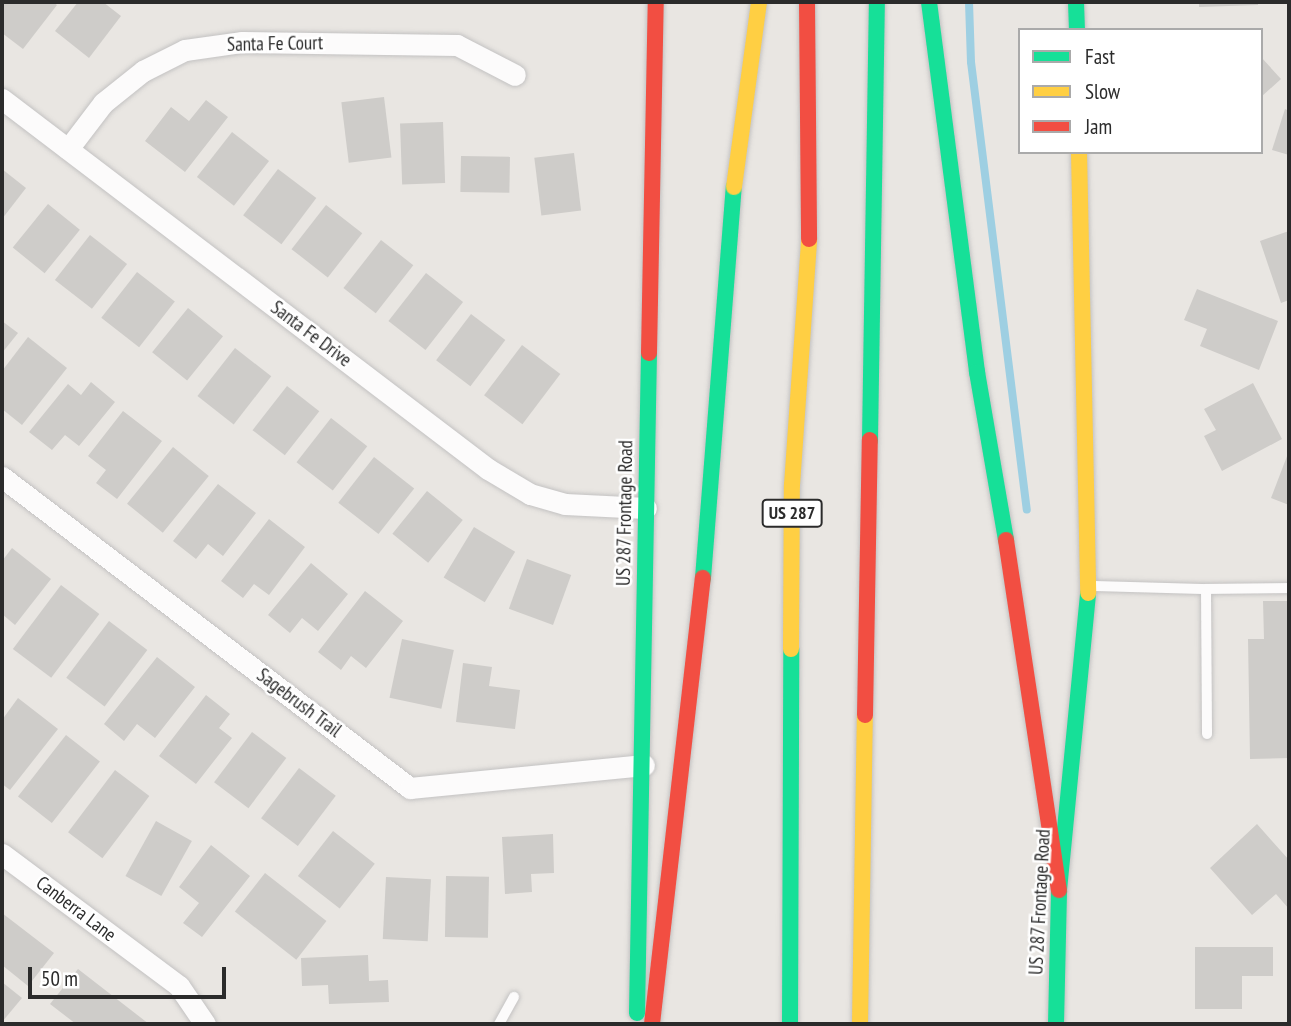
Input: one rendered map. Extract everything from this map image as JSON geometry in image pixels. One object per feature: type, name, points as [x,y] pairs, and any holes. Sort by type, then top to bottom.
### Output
[{"type":"main road","name":"US 287 Frontage Road","points":[[637,1024],[644,765],[656,2]]},
{"type":"main road","points":[[652,1024],[706,550],[729,228],[759,2]]},
{"type":"main road","name":"US 287","points":[[790,1024],[792,485],[809,261],[807,2]]},
{"type":"main road","points":[[860,1024],[877,2]]},
{"type":"main road","points":[[929,2],[977,372],[1039,728],[1059,890]]},
{"type":"main road","points":[[1076,2],[1077,28]]},
{"type":"main road","name":"US 287 Frontage Road","points":[[1056,1024],[1059,890],[1088,586],[1079,154]]},
{"type":"street","name":"Santa Fe Court","points":[[68,149],[103,103],[143,71],[186,50],[242,42],[457,45],[515,75]]},
{"type":"street","name":"Santa Fe Drive","points":[[2,99],[488,469],[530,494],[565,504],[646,508]]},
{"type":"street","name":"Sagebrush Trail","points":[[2,477],[411,788],[644,765]]},
{"type":"street","name":"Canberra Lane","points":[[2,854],[179,986],[205,1024]]},
{"type":"lane","points":[[1088,586],[1289,589]]},
{"type":"lane","points":[[1206,589],[1207,734]]},
{"type":"lane","points":[[499,1024],[514,997]]},
{"type":"building","points":[[2,2],[53,2],[57,5],[23,49],[2,33]]},
{"type":"building","points":[[78,2],[103,2],[121,16],[89,58],[55,31]]},
{"type":"building","points":[[1199,2],[1258,2],[1258,5],[1199,7]]},
{"type":"building","points":[[1263,59],[1281,79],[1263,95]]},
{"type":"building","points":[[384,97],[391,158],[349,163],[341,102]]},
{"type":"building","points":[[206,100],[228,117],[185,172],[145,141],[171,107],[189,121]]},
{"type":"building","points":[[1285,109],[1289,111],[1289,155],[1272,150]]},
{"type":"building","points":[[443,122],[445,183],[402,184],[400,124]]},
{"type":"building","points":[[232,132],[269,161],[234,206],[197,177]]},
{"type":"building","points":[[574,153],[581,211],[541,215],[534,158]]},
{"type":"building","points":[[461,156],[510,157],[509,193],[460,192]]},
{"type":"building","points":[[2,169],[26,188],[2,219]]},
{"type":"building","points":[[278,169],[316,198],[281,244],[243,215]]},
{"type":"building","points":[[48,204],[80,230],[45,273],[13,248]]},
{"type":"building","points":[[326,205],[362,233],[328,277],[292,249]]},
{"type":"building","points":[[1289,231],[1289,300],[1281,303],[1260,241]]},
{"type":"building","points":[[90,235],[127,264],[92,309],[55,280]]},
{"type":"building","points":[[381,240],[413,265],[376,313],[343,288]]},
{"type":"building","points":[[137,272],[175,302],[139,347],[101,318]]},
{"type":"building","points":[[426,273],[463,302],[425,350],[388,321]]},
{"type":"building","points":[[1197,289],[1278,321],[1259,370],[1200,346],[1207,329],[1184,320]]},
{"type":"building","points":[[188,308],[223,336],[187,381],[152,352]]},
{"type":"building","points":[[471,314],[505,340],[470,386],[436,360]]},
{"type":"building","points":[[2,321],[18,333],[2,353]]},
{"type":"building","points":[[28,337],[67,368],[22,425],[2,409],[2,371]]},
{"type":"building","points":[[522,345],[560,374],[522,424],[484,395]]},
{"type":"building","points":[[235,348],[271,376],[234,424],[197,396]]},
{"type":"building","points":[[91,382],[115,402],[79,446],[65,435],[52,450],[29,432],[68,384],[81,395]]},
{"type":"building","points":[[1253,383],[1282,439],[1222,471],[1204,436],[1216,430],[1204,409]]},
{"type":"building","points":[[287,386],[319,411],[285,455],[253,430]]},
{"type":"building","points":[[123,411],[162,441],[117,499],[96,483],[106,470],[88,456]]},
{"type":"building","points":[[331,418],[367,446],[333,490],[297,462]]},
{"type":"building","points":[[173,447],[209,476],[163,533],[127,504]]},
{"type":"building","points":[[1289,451],[1289,505],[1271,498]]},
{"type":"building","points":[[374,457],[414,488],[378,534],[338,503]]},
{"type":"building","points":[[218,484],[256,513],[223,556],[208,544],[196,559],[173,541]]},
{"type":"building","points":[[427,491],[463,520],[428,563],[392,534]]},
{"type":"building","points":[[269,519],[305,547],[269,595],[254,584],[243,598],[221,581]]},
{"type":"building","points":[[474,527],[515,552],[485,602],[444,578]]},
{"type":"building","points":[[12,548],[51,579],[15,625],[2,614],[2,561]]},
{"type":"building","points":[[527,559],[571,575],[553,625],[509,609]]},
{"type":"building","points":[[311,563],[348,594],[318,631],[302,618],[290,633],[268,615]]},
{"type":"building","points":[[61,585],[99,614],[51,678],[13,649]]},
{"type":"building","points":[[365,591],[403,621],[366,668],[351,656],[341,670],[318,652]]},
{"type":"building","points":[[1263,601],[1289,601],[1289,758],[1250,759],[1248,639],[1264,639]]},
{"type":"building","points":[[109,621],[147,650],[105,707],[66,678]]},
{"type":"building","points":[[402,639],[454,650],[441,709],[390,698]]},
{"type":"building","points":[[157,657],[195,687],[155,738],[137,724],[124,741],[104,724]]},
{"type":"building","points":[[463,663],[492,667],[489,686],[520,690],[515,729],[456,722]]},
{"type":"building","points":[[206,695],[230,714],[219,728],[232,738],[196,784],[159,756]]},
{"type":"building","points":[[18,698],[58,729],[10,790],[2,784],[2,720]]},
{"type":"building","points":[[252,732],[286,758],[248,808],[214,782]]},
{"type":"building","points":[[66,735],[100,761],[52,823],[18,796]]},
{"type":"building","points":[[299,768],[336,796],[298,846],[261,818]]},
{"type":"building","points":[[115,770],[149,796],[102,858],[68,832]]},
{"type":"building","points":[[156,821],[192,841],[161,896],[125,876]]},
{"type":"building","points":[[1257,824],[1289,860],[1289,909],[1276,894],[1252,915],[1210,868]]},
{"type":"building","points":[[333,831],[375,864],[340,909],[298,876]]},
{"type":"building","points":[[553,834],[554,873],[531,874],[532,892],[505,894],[502,837]]},
{"type":"building","points":[[211,845],[250,876],[202,937],[183,923],[199,903],[179,887]]},
{"type":"building","points":[[265,873],[326,921],[296,960],[235,912]]},
{"type":"building","points":[[446,876],[489,877],[488,938],[445,937]]},
{"type":"building","points":[[386,877],[431,879],[428,941],[383,939]]},
{"type":"building","points":[[2,913],[54,953],[28,986],[2,965]]},
{"type":"building","points":[[1195,947],[1273,947],[1273,976],[1242,976],[1242,1009],[1195,1009]]},
{"type":"building","points":[[368,955],[369,981],[388,980],[389,1002],[329,1004],[328,985],[302,986],[301,958]]},
{"type":"building","points":[[78,969],[149,1024],[76,1024],[50,1004]]},
{"type":"building","points":[[2,982],[22,998],[2,1022]]},
{"type":"waterway","points":[[969,2],[971,62],[1027,510]]},
{"type":"traffic: fast","points":[[870,440],[877,2]]},
{"type":"traffic: fast","points":[[929,2],[977,372],[1006,540]]},
{"type":"traffic: fast","points":[[1076,2],[1077,28]]},
{"type":"traffic: fast","points":[[703,578],[734,187]]},
{"type":"traffic: fast","points":[[637,1013],[649,353]]},
{"type":"traffic: fast","points":[[1056,1024],[1059,890],[1088,593]]},
{"type":"traffic: fast","points":[[790,1024],[791,649]]},
{"type":"traffic: slow","points":[[734,187],[759,2]]},
{"type":"traffic: slow","points":[[1079,154],[1088,593]]},
{"type":"traffic: slow","points":[[791,649],[792,485],[809,239]]},
{"type":"traffic: slow","points":[[860,1024],[865,715]]},
{"type":"traffic: jam","points":[[649,353],[656,2]]},
{"type":"traffic: jam","points":[[807,2],[809,239]]},
{"type":"traffic: jam","points":[[865,715],[870,440]]},
{"type":"traffic: jam","points":[[1006,540],[1059,890]]},
{"type":"traffic: jam","points":[[652,1024],[703,578]]}]
